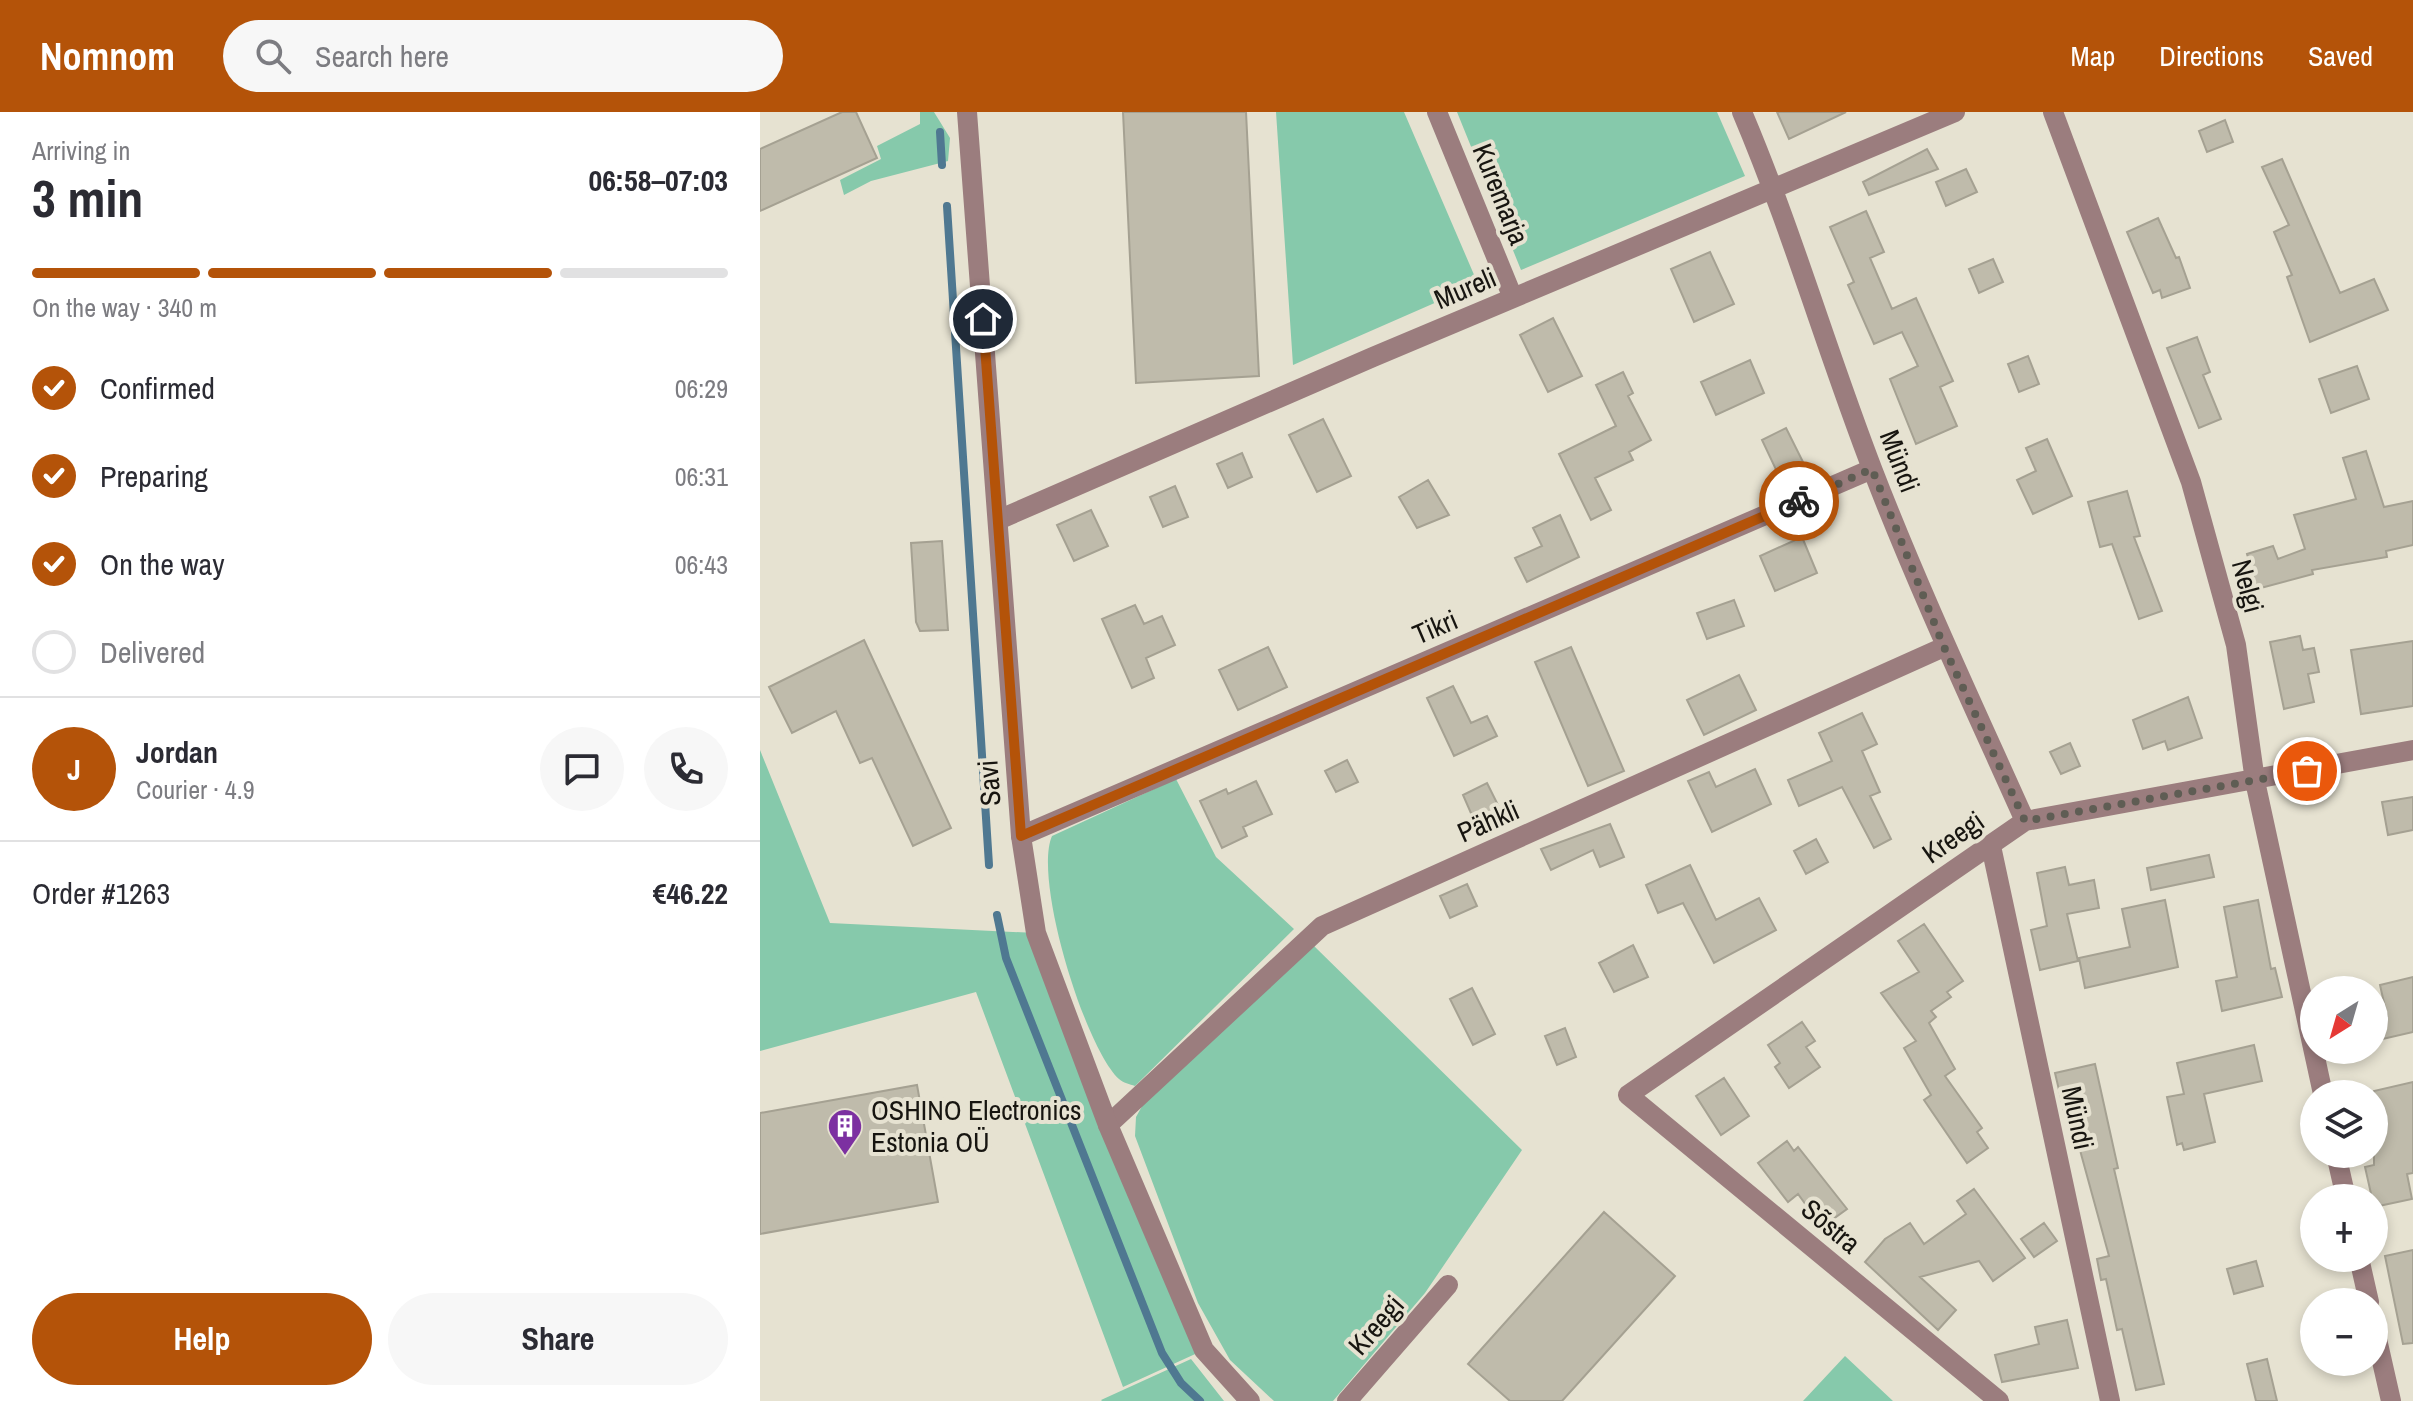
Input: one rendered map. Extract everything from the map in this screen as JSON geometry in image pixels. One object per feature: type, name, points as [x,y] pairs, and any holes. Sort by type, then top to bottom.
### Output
[{"type":"street","name":"Savi","points":[[967,112],[1021,836],[1036,933],[1108,1125],[1204,1350],[1250,1401]]},
{"type":"street","name":"Kuremarja","points":[[1437,112],[1513,298]]},
{"type":"street","name":"Mündi","points":[[1742,112],[1775,189],[1872,469],[1944,647],[2025,821]]},
{"type":"street","name":"Mureli","points":[[998,520],[1955,112]]},
{"type":"street","name":"Nelgi","points":[[2053,112],[2191,482],[2236,645],[2255,781],[2320,1080]]},
{"type":"street","name":"Tikri","points":[[1021,836],[1872,469]]},
{"type":"street","name":"Pähkli","points":[[1108,1125],[1322,926],[1944,647]]},
{"type":"street","name":"Kreegi","points":[[1628,1095],[2025,821],[2413,750]]},
{"type":"street","name":"Mündi","points":[[1991,846],[2110,1401]]},
{"type":"street","name":"Sõstra","points":[[1628,1095],[1999,1401]]},
{"type":"street","name":"Kreegi","points":[[1347,1401],[1448,1285]]},
{"type":"street","points":[[2385,1376],[2391,1401]]},
{"type":"green space","points":[[920,112],[934,112],[950,138],[948,161],[871,181],[844,195],[840,180],[881,159],[877,146],[920,124]]},
{"type":"green space","points":[[1276,112],[1404,112],[1478,284],[1293,365]]},
{"type":"green space","points":[[1457,112],[1717,112],[1745,176],[1521,270]]},
{"type":"green space","points":[[760,750],[830,923],[1036,933],[1204,1350],[1123,1387],[976,992],[760,1051]]},
{"type":"green space","points":[[1176,779],[1216,857],[1294,929],[1135,1086],[1121,1080],[1106,1061],[1078,1000],[1056,924],[1048,858],[1052,836]]},
{"type":"green space","points":[[1314,946],[1522,1150],[1425,1293],[1333,1401],[1274,1401],[1230,1360],[1198,1303],[1135,1136],[1136,1117],[1146,1099]]},
{"type":"green space","points":[[1845,1356],[1893,1401],[1803,1401]]},
{"type":"green space","points":[[1191,1359],[1224,1401],[1101,1400]]},
{"type":"building","points":[[842,112],[856,112],[877,158],[760,211],[760,149]]},
{"type":"building","points":[[1123,112],[1246,112],[1259,376],[1136,383]]},
{"type":"building","points":[[1777,112],[1846,112],[1789,139]]},
{"type":"building","points":[[2225,120],[2233,142],[2207,152],[2199,131]]},
{"type":"building","points":[[1927,149],[1938,169],[1869,195],[1863,182]]},
{"type":"building","points":[[2282,159],[2340,293],[2374,279],[2388,310],[2310,342],[2287,277],[2292,275],[2274,232],[2289,225],[2262,167]]},
{"type":"building","points":[[1966,169],[1977,192],[1946,206],[1936,182]]},
{"type":"building","points":[[1866,211],[1884,252],[1870,258],[1892,309],[1916,298],[1953,381],[1940,387],[1957,426],[1916,444],[1890,379],[1918,366],[1902,332],[1874,344],[1848,285],[1854,282],[1830,227]]},
{"type":"building","points":[[2158,218],[2176,258],[2179,257],[2190,288],[2162,298],[2160,290],[2153,293],[2127,232]]},
{"type":"building","points":[[1710,252],[1734,304],[1694,322],[1671,269]]},
{"type":"building","points":[[1993,259],[2003,282],[1979,293],[1969,269]]},
{"type":"building","points":[[1553,318],[1582,376],[1548,392],[1520,335]]},
{"type":"building","points":[[2197,337],[2210,372],[2203,375],[2221,419],[2199,428],[2167,348]]},
{"type":"building","points":[[2028,356],[2039,384],[2019,392],[2008,364]]},
{"type":"building","points":[[1750,360],[1764,393],[1716,415],[1701,382]]},
{"type":"building","points":[[2357,366],[2369,399],[2331,413],[2319,379]]},
{"type":"building","points":[[1623,372],[1633,393],[1628,396],[1651,440],[1629,452],[1633,460],[1595,478],[1611,510],[1591,520],[1559,454],[1616,426],[1596,385]]},
{"type":"building","points":[[1323,419],[1351,476],[1317,492],[1289,435]]},
{"type":"building","points":[[1786,428],[1804,464],[1779,476],[1762,440]]},
{"type":"building","points":[[2047,439],[2072,496],[2033,514],[2017,480],[2036,471],[2026,448]]},
{"type":"building","points":[[2366,451],[2384,507],[2413,501],[2413,545],[2386,551],[2387,557],[2312,570],[2313,574],[2257,589],[2247,554],[2273,546],[2278,559],[2305,549],[2294,515],[2356,499],[2343,458]]},
{"type":"building","points":[[1242,453],[1252,477],[1228,488],[1217,464]]},
{"type":"building","points":[[1428,480],[1449,515],[1417,528],[1399,497]]},
{"type":"building","points":[[1175,486],[1188,517],[1163,527],[1150,497]]},
{"type":"building","points":[[2127,491],[2140,536],[2134,537],[2162,611],[2139,619],[2112,544],[2100,547],[2088,502]]},
{"type":"building","points":[[1091,510],[1108,546],[1074,561],[1057,525]]},
{"type":"building","points":[[1560,515],[1579,557],[1527,582],[1515,558],[1542,546],[1533,528]]},
{"type":"building","points":[[1802,537],[1817,573],[1775,591],[1760,556]]},
{"type":"building","points":[[942,541],[948,630],[920,631],[916,622],[911,543]]},
{"type":"building","points":[[1734,600],[1744,626],[1707,639],[1697,613]]},
{"type":"building","points":[[1135,605],[1144,624],[1162,616],[1175,645],[1146,658],[1154,678],[1132,688],[1102,619]]},
{"type":"building","points":[[2300,636],[2303,650],[2314,648],[2319,672],[2308,674],[2314,702],[2284,709],[2270,642]]},
{"type":"building","points":[[864,640],[951,828],[913,846],[872,758],[860,763],[836,711],[792,733],[769,687]]},
{"type":"building","points":[[2413,641],[2413,706],[2361,714],[2351,650]]},
{"type":"building","points":[[1268,647],[1287,687],[1238,710],[1219,670]]},
{"type":"building","points":[[1571,647],[1624,771],[1588,786],[1535,662]]},
{"type":"building","points":[[1739,675],[1756,710],[1704,735],[1687,700]]},
{"type":"building","points":[[1453,686],[1471,723],[1487,716],[1497,736],[1454,756],[1427,698]]},
{"type":"building","points":[[2188,697],[2202,738],[2168,750],[2165,741],[2143,749],[2133,720]]},
{"type":"building","points":[[1862,713],[1877,744],[1862,751],[1880,792],[1870,796],[1891,839],[1874,848],[1842,787],[1799,806],[1788,780],[1832,761],[1819,733]]},
{"type":"building","points":[[2070,743],[2080,766],[2061,774],[2050,752]]},
{"type":"building","points":[[1347,760],[1358,782],[1336,792],[1325,771]]},
{"type":"building","points":[[1755,769],[1771,804],[1712,832],[1688,781],[1709,772],[1716,787]]},
{"type":"building","points":[[1256,781],[1272,814],[1243,827],[1247,836],[1222,848],[1200,801],[1226,789],[1228,794]]},
{"type":"building","points":[[1487,783],[1499,807],[1474,820],[1463,795]]},
{"type":"building","points":[[2413,797],[2413,830],[2388,835],[2382,802]]},
{"type":"building","points":[[1610,824],[1624,857],[1600,867],[1593,850],[1551,870],[1541,849]]},
{"type":"building","points":[[1816,839],[1828,862],[1806,874],[1794,851]]},
{"type":"building","points":[[2209,855],[2214,877],[2151,890],[2147,868]]},
{"type":"building","points":[[1690,865],[1716,920],[1759,898],[1776,930],[1714,963],[1683,903],[1658,913],[1646,885]]},
{"type":"building","points":[[2065,867],[2069,885],[2094,880],[2099,908],[2067,914],[2078,961],[2040,970],[2031,930],[2047,926],[2037,873]]},
{"type":"building","points":[[1467,884],[1477,906],[1450,918],[1440,896]]},
{"type":"building","points":[[2165,900],[2178,967],[2085,988],[2079,958],[2130,947],[2122,909]]},
{"type":"building","points":[[2258,900],[2271,969],[2275,968],[2282,997],[2222,1011],[2216,981],[2237,977],[2224,907]]},
{"type":"building","points":[[1924,924],[1963,981],[1947,992],[1951,997],[1931,1011],[1936,1017],[1929,1023],[1955,1069],[1945,1076],[1982,1128],[1977,1132],[1988,1148],[1967,1163],[1924,1100],[1931,1095],[1904,1048],[1916,1041],[1881,993],[1919,972],[1898,941]]},
{"type":"building","points":[[1633,945],[1648,977],[1614,992],[1599,963]]},
{"type":"building","points":[[2413,977],[2413,1032],[2388,1038],[2388,983]]},
{"type":"building","points":[[1472,988],[1495,1034],[1473,1045],[1450,999]]},
{"type":"building","points":[[1802,1022],[1815,1041],[1806,1047],[1820,1067],[1789,1088],[1775,1067],[1780,1063],[1768,1045]]},
{"type":"building","points":[[1565,1028],[1576,1057],[1557,1065],[1545,1036]]},
{"type":"building","points":[[2254,1045],[2262,1081],[2204,1094],[2215,1142],[2184,1150],[2182,1143],[2177,1145],[2167,1097],[2184,1094],[2177,1063]]},
{"type":"building","points":[[2095,1064],[2118,1168],[2114,1169],[2164,1384],[2136,1390],[2122,1329],[2117,1330],[2106,1279],[2101,1280],[2097,1259],[2109,1256],[2069,1110],[2064,1111],[2055,1073]]},
{"type":"building","points":[[1724,1078],[1749,1116],[1721,1135],[1696,1096]]},
{"type":"building","points":[[2413,1082],[2413,1173],[2407,1174],[2412,1199],[2388,1204],[2388,1184],[2369,1184],[2365,1168],[2388,1168],[2388,1088]]},
{"type":"building","name":"OSHINO Electronics Estonia OÜ","points":[[917,1085],[938,1202],[760,1234],[760,1113]]},
{"type":"building","points":[[1787,1141],[1794,1151],[1798,1147],[1847,1209],[1822,1227],[1798,1194],[1788,1202],[1758,1163]]},
{"type":"building","points":[[1974,1189],[2025,1258],[1993,1281],[1979,1261],[1920,1277],[1956,1310],[1938,1330],[1865,1262],[1885,1239],[1910,1223],[1924,1244],[1966,1214],[1957,1201]]},
{"type":"building","points":[[1604,1212],[1675,1276],[1562,1401],[1510,1401],[1468,1364]]},
{"type":"building","points":[[2044,1223],[2057,1241],[2034,1257],[2021,1239]]},
{"type":"building","points":[[2413,1250],[2413,1343],[2403,1344],[2388,1271],[2388,1255]]},
{"type":"building","points":[[2256,1261],[2263,1286],[2234,1294],[2227,1269]]},
{"type":"building","points":[[2067,1320],[2078,1368],[2002,1382],[1995,1355],[2039,1344],[2035,1327]]},
{"type":"building","points":[[2267,1359],[2277,1401],[2256,1401],[2247,1364]]},
{"type":"waterway","points":[[940,132],[942,165]]},
{"type":"waterway","points":[[947,206],[989,865]]},
{"type":"waterway","points":[[997,915],[1006,958],[1162,1353],[1181,1383],[1200,1401]]},
{"type":"way so far","points":[[1799,501],[1872,469],[1944,647],[2025,821],[2307,771]]},
{"type":"place","name":"OSHINO Electronics Estonia OÜ","points":[[845,1157]]},
{"type":"route","points":[[983,319],[1021,836],[1799,501]]}]
